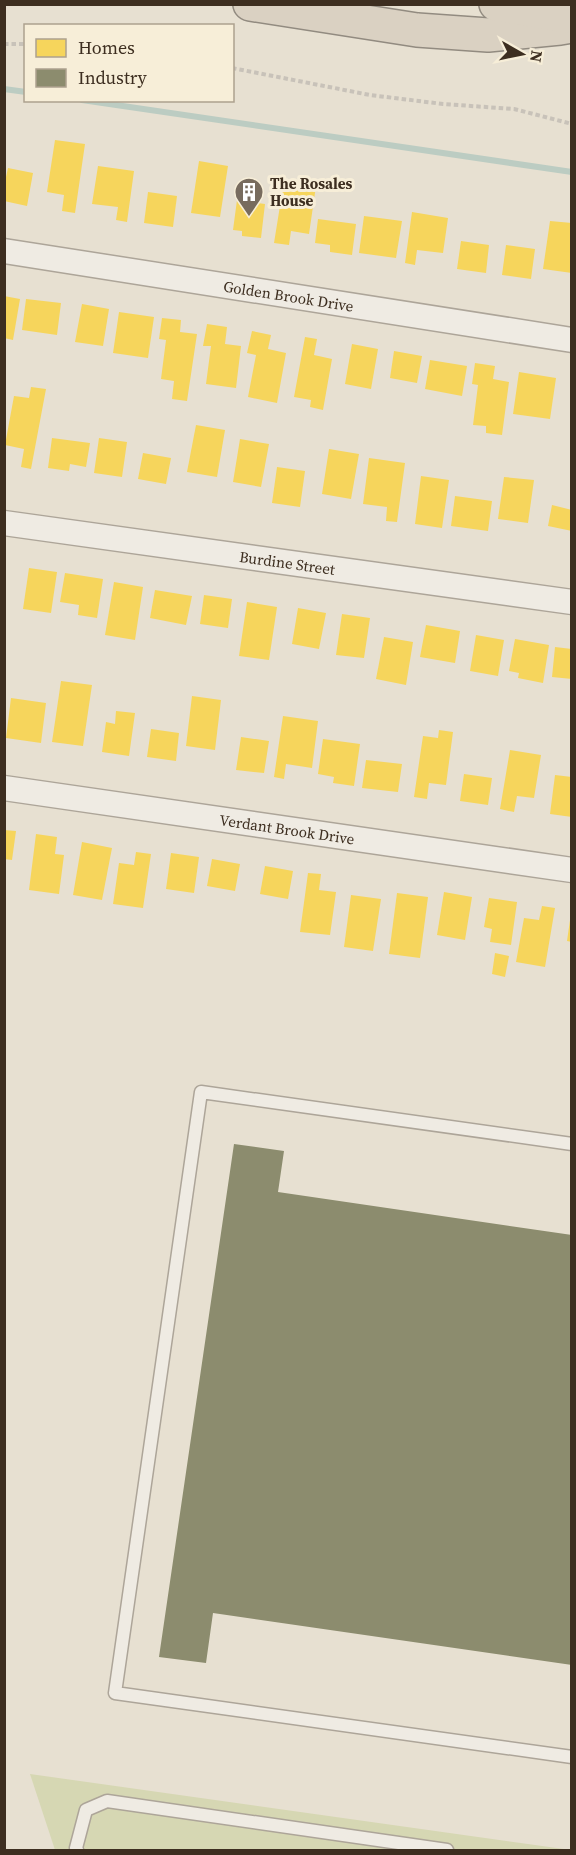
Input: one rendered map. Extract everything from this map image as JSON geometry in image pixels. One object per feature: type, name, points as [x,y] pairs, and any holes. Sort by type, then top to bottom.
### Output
[{"type":"highway","points":[[250,4],[417,30],[488,35],[572,26]]},
{"type":"highway","points":[[496,4],[572,17]]},
{"type":"street","name":"Golden Brook Drive","points":[[4,251],[572,340]]},
{"type":"street","name":"Burdine Street","points":[[4,523],[572,603]]},
{"type":"street","name":"Verdant Brook Drive","points":[[4,788],[572,870]]},
{"type":"lane","points":[[572,1144],[201,1092],[116,1693],[572,1757]]},
{"type":"lane","points":[[76,1851],[86,1810],[107,1801],[447,1851]]},
{"type":"path","points":[[4,44],[24,44]]},
{"type":"path","points":[[234,68],[370,95],[442,104],[514,109],[572,124]]},
{"type":"green space","points":[[30,1774],[571,1850],[55,1850]]},
{"type":"building: Homes","points":[[55,140],[85,144],[75,213],[62,211],[64,195],[47,192]]},
{"type":"building: Homes","points":[[199,161],[228,166],[220,217],[191,213]]},
{"type":"building: Homes","points":[[98,166],[134,171],[127,222],[116,220],[118,207],[92,204]]},
{"type":"building: Homes","points":[[8,168],[33,173],[27,206],[4,201],[4,186]]},
{"type":"building: Homes","points":[[284,181],[316,186],[309,234],[291,231],[289,245],[274,243]]},
{"type":"building: Homes","points":[[148,192],[177,196],[173,227],[144,223]]},
{"type":"building: Homes","name":"The Rosales House","points":[[237,200],[265,204],[261,238],[242,236],[242,231],[233,230]]},
{"type":"building: Homes","points":[[412,212],[448,218],[443,253],[417,250],[415,265],[405,263]]},
{"type":"building: Homes","points":[[364,216],[402,221],[396,258],[359,253]]},
{"type":"building: Homes","points":[[318,219],[356,224],[352,255],[330,252],[330,245],[315,243]]},
{"type":"building: Homes","points":[[550,221],[572,223],[572,273],[543,269]]},
{"type":"building: Homes","points":[[461,241],[489,245],[486,273],[457,269]]},
{"type":"building: Homes","points":[[506,245],[535,249],[531,279],[502,275]]},
{"type":"building: Homes","points":[[4,296],[20,299],[13,340],[4,338]]},
{"type":"building: Homes","points":[[26,299],[61,303],[57,335],[22,330]]},
{"type":"building: Homes","points":[[82,304],[109,309],[103,346],[75,342]]},
{"type":"building: Homes","points":[[119,312],[154,317],[148,358],[113,353]]},
{"type":"building: Homes","points":[[162,318],[181,320],[180,332],[197,334],[187,401],[172,399],[174,381],[161,379],[166,340],[159,339]]},
{"type":"building: Homes","points":[[207,324],[227,327],[225,344],[241,346],[236,388],[206,384],[211,346],[203,346]]},
{"type":"building: Homes","points":[[252,331],[271,335],[268,349],[286,353],[277,403],[248,397],[256,355],[247,353]]},
{"type":"building: Homes","points":[[305,337],[317,339],[314,355],[332,359],[323,410],[310,407],[311,400],[294,397]]},
{"type":"building: Homes","points":[[352,344],[378,349],[371,389],[345,384]]},
{"type":"building: Homes","points":[[394,351],[422,356],[417,383],[390,378]]},
{"type":"building: Homes","points":[[430,360],[467,366],[462,396],[425,389]]},
{"type":"building: Homes","points":[[475,363],[495,366],[493,379],[509,382],[502,435],[486,433],[486,426],[473,425],[478,385],[472,384]]},
{"type":"building: Homes","points":[[519,372],[556,378],[550,419],[513,414]]},
{"type":"building: Homes","points":[[31,387],[46,389],[31,469],[21,467],[24,449],[5,445],[14,396],[29,398]]},
{"type":"building: Homes","points":[[196,425],[225,430],[217,477],[187,472]]},
{"type":"building: Homes","points":[[52,438],[90,443],[86,467],[70,464],[69,471],[48,468]]},
{"type":"building: Homes","points":[[99,438],[127,442],[122,477],[94,473]]},
{"type":"building: Homes","points":[[240,439],[269,444],[261,487],[233,482]]},
{"type":"building: Homes","points":[[329,449],[359,454],[351,499],[322,494]]},
{"type":"building: Homes","points":[[143,453],[171,458],[166,484],[138,479]]},
{"type":"building: Homes","points":[[369,458],[405,463],[397,522],[386,521],[387,507],[363,504]]},
{"type":"building: Homes","points":[[277,467],[305,471],[300,507],[272,503]]},
{"type":"building: Homes","points":[[421,476],[449,480],[442,528],[415,524]]},
{"type":"building: Homes","points":[[504,477],[534,480],[528,523],[498,519]]},
{"type":"building: Homes","points":[[455,496],[492,501],[488,531],[451,526]]},
{"type":"building: Homes","points":[[552,505],[572,510],[572,531],[548,526]]},
{"type":"building: Homes","points":[[29,568],[57,572],[51,613],[23,609]]},
{"type":"building: Homes","points":[[65,573],[103,579],[97,618],[78,615],[79,605],[60,602]]},
{"type":"building: Homes","points":[[114,582],[143,587],[135,640],[105,635]]},
{"type":"building: Homes","points":[[155,590],[192,596],[186,625],[150,618]]},
{"type":"building: Homes","points":[[204,595],[232,599],[228,628],[200,624]]},
{"type":"building: Homes","points":[[247,602],[277,607],[269,660],[239,656]]},
{"type":"building: Homes","points":[[298,608],[326,613],[319,649],[292,644]]},
{"type":"building: Homes","points":[[342,614],[370,618],[364,658],[336,655]]},
{"type":"building: Homes","points":[[426,625],[460,631],[455,663],[420,657]]},
{"type":"building: Homes","points":[[476,635],[504,640],[498,676],[470,671]]},
{"type":"building: Homes","points":[[384,637],[413,642],[406,685],[376,679]]},
{"type":"building: Homes","points":[[515,639],[549,645],[543,683],[518,678],[519,673],[509,671]]},
{"type":"building: Homes","points":[[555,647],[572,649],[572,679],[552,677]]},
{"type":"building: Homes","points":[[61,681],[92,685],[83,746],[52,742]]},
{"type":"building: Homes","points":[[192,696],[221,700],[215,750],[186,746]]},
{"type":"building: Homes","points":[[11,698],[46,703],[41,743],[6,738]]},
{"type":"building: Homes","points":[[116,711],[135,713],[129,756],[102,752],[106,722],[115,724]]},
{"type":"building: Homes","points":[[283,716],[318,721],[312,768],[286,764],[284,779],[274,777]]},
{"type":"building: Homes","points":[[151,729],[179,733],[176,761],[147,757]]},
{"type":"building: Homes","points":[[439,730],[453,732],[446,785],[429,783],[427,799],[414,797],[423,736],[438,738]]},
{"type":"building: Homes","points":[[241,737],[269,741],[264,773],[236,770]]},
{"type":"building: Homes","points":[[323,739],[360,744],[354,786],[333,783],[334,777],[318,774]]},
{"type":"building: Homes","points":[[510,750],[541,755],[534,798],[517,796],[514,812],[500,809]]},
{"type":"building: Homes","points":[[366,760],[402,764],[398,792],[362,788]]},
{"type":"building: Homes","points":[[464,774],[492,778],[488,805],[460,801]]},
{"type":"building: Homes","points":[[555,775],[572,777],[572,817],[550,814]]},
{"type":"building: Homes","points":[[4,830],[16,831],[12,860],[4,859]]},
{"type":"building: Homes","points":[[36,834],[57,837],[55,854],[64,855],[59,894],[29,890]]},
{"type":"building: Homes","points":[[82,842],[112,848],[102,900],[73,895]]},
{"type":"building: Homes","points":[[136,852],[151,854],[143,908],[113,904],[119,863],[134,865]]},
{"type":"building: Homes","points":[[171,853],[199,857],[194,893],[166,889]]},
{"type":"building: Homes","points":[[212,859],[240,864],[235,891],[207,886]]},
{"type":"building: Homes","points":[[265,866],[293,871],[288,899],[260,894]]},
{"type":"building: Homes","points":[[308,873],[321,874],[319,890],[336,892],[330,935],[300,932]]},
{"type":"building: Homes","points":[[444,892],[472,897],[465,940],[437,935]]},
{"type":"building: Homes","points":[[397,893],[428,897],[420,958],[389,954]]},
{"type":"building: Homes","points":[[351,895],[381,899],[373,951],[344,947]]},
{"type":"building: Homes","points":[[489,898],[517,902],[511,945],[490,942],[492,929],[484,927]]},
{"type":"building: Homes","points":[[542,906],[555,908],[545,967],[516,962],[524,918],[539,920]]},
{"type":"building: Homes","points":[[570,920],[572,920],[572,942],[567,941]]},
{"type":"building: Homes","points":[[495,953],[509,956],[505,977],[492,974]]},
{"type":"building: Industry","points":[[234,1144],[284,1151],[278,1192],[572,1235],[572,1665],[213,1613],[206,1663],[159,1657]]},
{"type":"waterway","points":[[4,89],[24,92]]},
{"type":"waterway","points":[[96,102],[572,172]]},
{"type":"place","name":"The Rosales House","points":[[249,218]]}]
